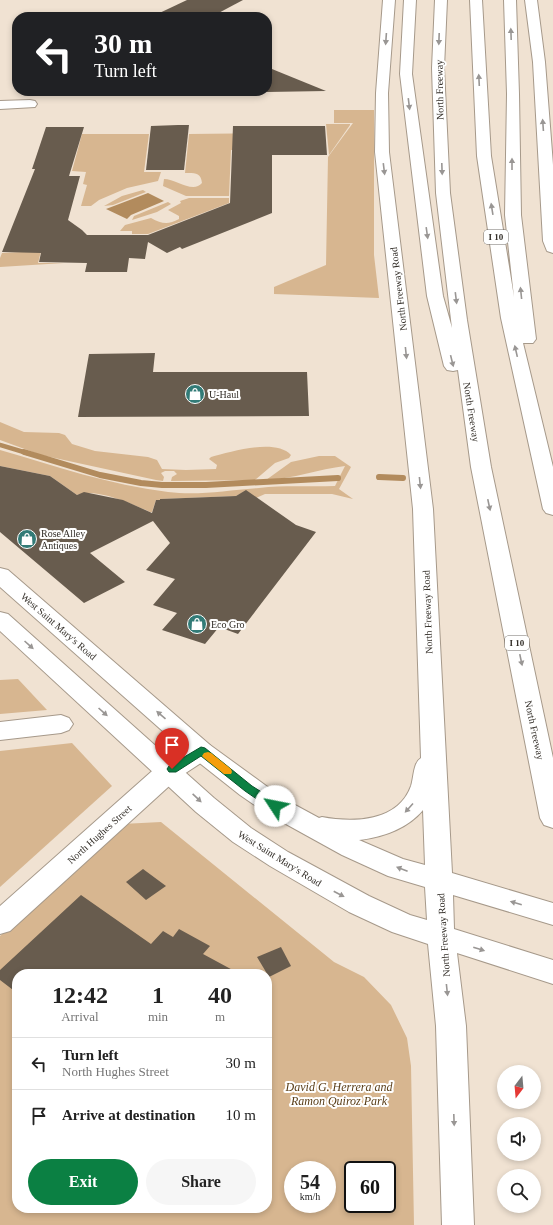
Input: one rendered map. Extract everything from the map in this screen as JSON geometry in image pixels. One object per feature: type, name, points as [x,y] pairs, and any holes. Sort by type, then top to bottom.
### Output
[{"type":"main road","name":"North Freeway Road","points":[[390,0],[382,93],[382,152],[423,510],[441,937],[451,1026],[458,1225]]},
{"type":"main road","points":[[410,0],[406,74],[435,296],[481,467]]},
{"type":"main road","name":"North Freeway","points":[[441,0],[438,68],[443,193],[459,320],[481,467],[553,818]]},
{"type":"main road","name":"I 10","points":[[476,0],[484,156],[509,318],[543,471],[553,509]]},
{"type":"main road","points":[[510,0],[513,94],[513,215],[543,471]]},
{"type":"main road","points":[[531,0],[539,62],[551,241],[553,248]]},
{"type":"main road","points":[[0,105],[30,104]]},
{"type":"main road","name":"West Saint Mary's Road","points":[[0,575],[201,750],[249,788],[296,819],[378,860],[408,872],[553,914]]},
{"type":"main road","name":"West Saint Mary's Road","points":[[0,619],[205,805],[236,830],[278,859],[359,904],[402,924],[553,972]]},
{"type":"main road","points":[[0,731],[61,724]]},
{"type":"main road","points":[[296,819],[325,828],[345,830],[362,830],[377,827],[390,822],[403,815],[412,806],[419,794],[428,767],[432,746]]},
{"type":"main road","name":"North Hughes Street","points":[[0,923],[169,771],[201,750]]},
{"type":"green space","points":[[334,110],[374,110],[374,255],[379,298],[274,294],[274,287],[326,265],[328,157],[353,123],[334,123]]},
{"type":"green space","points":[[326,124],[350,124],[329,155]]},
{"type":"green space","points":[[287,133],[270,150],[231,150],[229,196],[186,196],[163,186],[164,179],[189,187],[198,186],[202,183],[199,175],[194,173],[185,173],[189,134]]},
{"type":"green space","points":[[82,134],[149,134],[144,172],[161,172],[158,181],[127,188],[99,200],[91,206],[81,206],[87,185],[83,184],[86,172],[72,171]]},
{"type":"green space","points":[[143,190],[146,192],[113,205],[104,206],[122,196]]},
{"type":"green space","points":[[189,198],[229,198],[229,203],[148,234],[132,234],[132,231],[120,231],[125,225],[151,218],[158,222],[165,223],[175,221],[179,219],[179,216],[168,210],[181,203],[180,201]]},
{"type":"green space","points":[[168,202],[171,204],[157,212],[132,220],[134,216]]},
{"type":"green space","points":[[41,251],[38,263],[64,263],[0,267],[0,258],[2,253]]},
{"type":"green space","points":[[0,422],[24,432],[59,433],[65,435],[72,444],[95,451],[148,457],[157,460],[162,469],[216,469],[217,465],[209,459],[211,457],[252,448],[275,447],[284,450],[291,455],[289,458],[275,463],[255,480],[171,481],[172,477],[177,474],[174,471],[165,471],[161,473],[164,477],[163,481],[41,455],[0,440]]},
{"type":"green space","points":[[0,450],[104,480],[146,489],[180,493],[278,487],[335,486],[345,466],[286,478],[266,480],[291,462],[319,456],[335,456],[351,467],[339,489],[353,499],[332,494],[265,494],[256,498],[246,491],[236,496],[160,499],[156,500],[152,512],[150,512],[124,501],[103,495],[84,493],[77,495],[50,476],[0,466]]},
{"type":"green space","points":[[18,679],[47,710],[0,714],[0,680]]},
{"type":"green space","points":[[72,743],[112,786],[0,887],[0,751]]},
{"type":"green space","name":"David G. Herrera and Ramon Quiroz Park","points":[[161,822],[334,962],[364,977],[391,1005],[407,1038],[411,1066],[414,1225],[0,1225],[0,936],[122,824]]},
{"type":"shaded area","points":[[148,193],[164,201],[131,215],[127,219],[106,209]]},
{"type":"building","points":[[187,0],[243,0],[220,12],[162,12]]},
{"type":"building","points":[[272,69],[326,91],[272,92]]},
{"type":"building","points":[[189,125],[184,170],[146,170],[151,126]]},
{"type":"building","points":[[233,126],[325,126],[327,155],[272,155],[272,213],[182,249],[180,247],[167,253],[148,242],[145,259],[129,258],[127,272],[85,272],[87,263],[39,262],[41,253],[2,252],[35,169],[32,169],[46,127],[84,127],[69,176],[80,176],[68,220],[87,235],[148,235],[230,203]]},
{"type":"building","name":"U-Haul","points":[[155,353],[153,372],[307,372],[309,416],[78,417],[89,354]]},
{"type":"building","points":[[0,466],[50,476],[77,495],[84,492],[123,500],[152,513],[156,500],[160,499],[236,496],[246,490],[296,525],[316,532],[238,634],[219,627],[205,644],[162,630],[177,613],[153,605],[175,579],[146,570],[170,543],[153,521],[90,553],[125,582],[84,603],[0,532]]},
{"type":"building","points":[[143,869],[166,886],[146,900],[126,882]]},
{"type":"building","points":[[81,895],[151,944],[163,931],[173,937],[179,929],[210,946],[203,954],[231,969],[12,969],[12,989],[0,980],[0,970]]},
{"type":"building","points":[[281,947],[291,966],[272,976],[272,969],[264,969],[257,957]]},
{"type":"waterway","points":[[0,445],[27,453]]},
{"type":"waterway","points":[[24,452],[100,475],[141,483],[162,485],[206,485],[338,478]]},
{"type":"waterway","points":[[379,477],[403,478]]},
{"type":"slow traffic","points":[[208,756],[227,772]]},
{"type":"place","name":"U-Haul","points":[[195,394]]},
{"type":"place","name":"Rose Alley Antiques","points":[[27,539]]},
{"type":"place","name":"Eco Gro","points":[[197,624]]},
{"type":"route","points":[[172,769],[201,750],[249,788],[275,806]]}]
